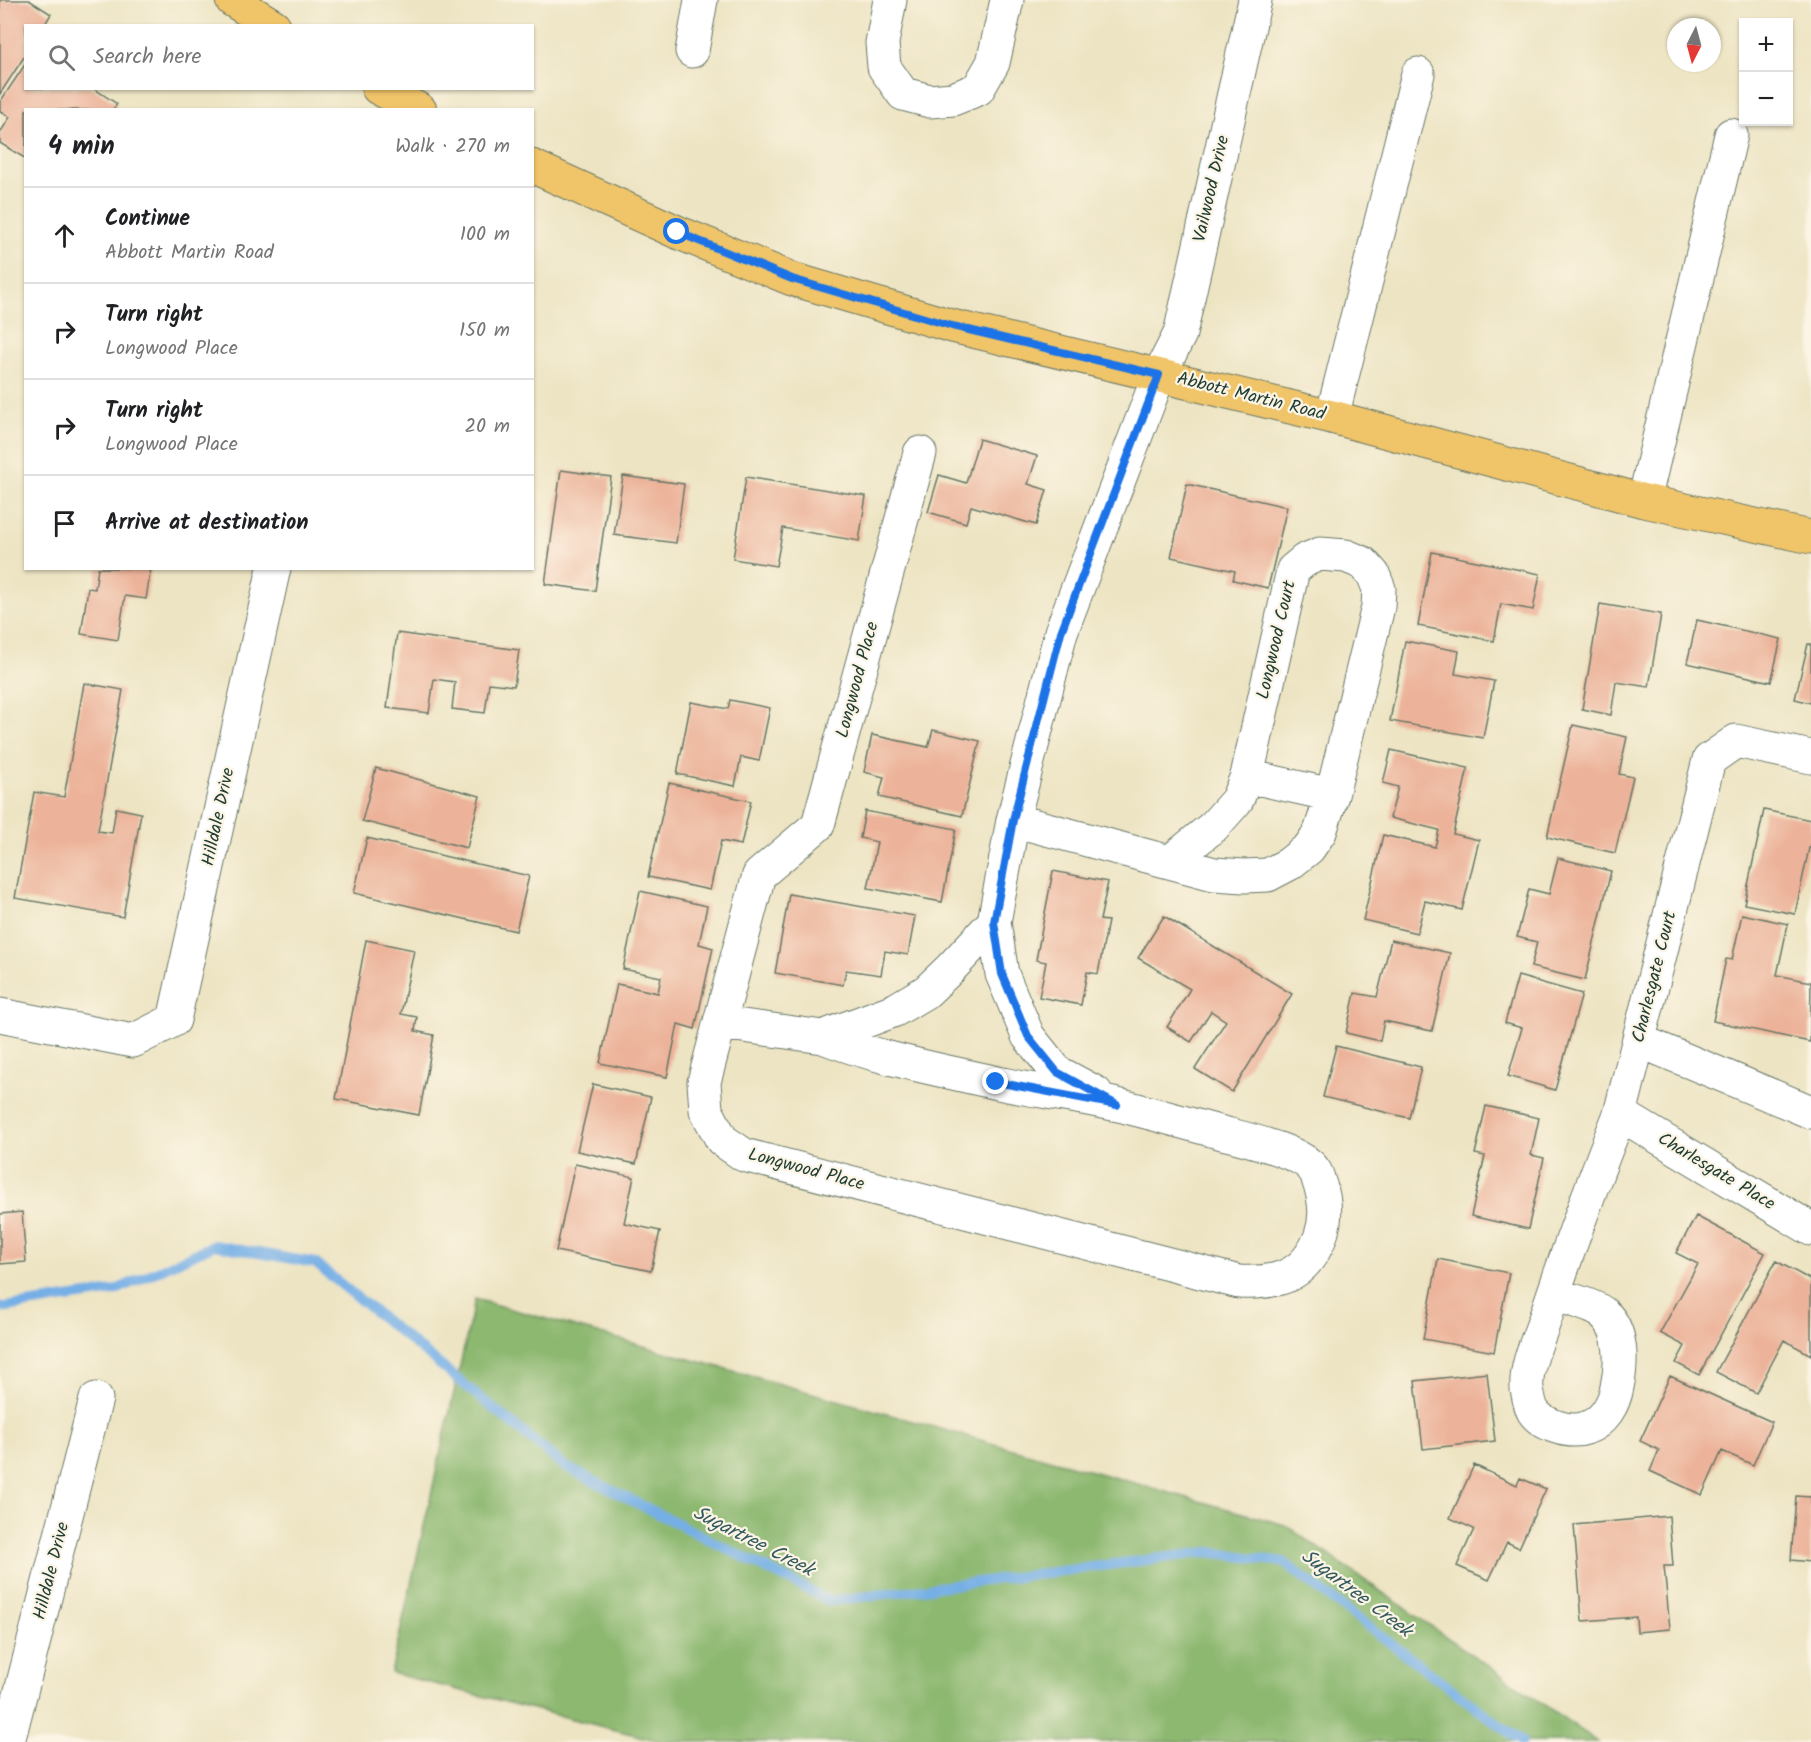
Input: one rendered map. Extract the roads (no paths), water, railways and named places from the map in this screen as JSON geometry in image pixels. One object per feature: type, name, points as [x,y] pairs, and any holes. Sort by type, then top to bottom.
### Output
[{"type":"main road","points":[[232,0],[271,24]]},
{"type":"main road","points":[[378,96],[414,108]]},
{"type":"main road","name":"Abbott Martin Road","points":[[534,166],[677,232],[792,279],[952,326],[1332,417],[1644,501],[1811,537]]},
{"type":"street","points":[[692,51],[701,0]]},
{"type":"street","points":[[890,0],[882,43],[884,67],[903,94],[930,101],[953,99],[978,89],[993,63],[1007,0]]},
{"type":"street","name":"Vailwood Drive","points":[[1159,375],[1180,334],[1255,0]]},
{"type":"street","points":[[1332,417],[1418,74]]},
{"type":"street","points":[[1644,501],[1731,135]]},
{"type":"street","name":"Longwood Place","points":[[1117,1105],[1057,1072],[1028,1036],[1002,974],[994,922],[1013,820],[1061,632],[1159,375]]},
{"type":"street","name":"Longwood Place","points":[[721,1023],[823,1037],[858,1050],[973,1077],[1117,1105],[1265,1144],[1293,1155],[1314,1169],[1323,1193],[1326,1211],[1318,1246],[1296,1272],[1280,1279],[1261,1283],[1239,1282],[744,1155],[722,1140],[706,1110],[704,1082],[759,875],[818,825],[920,453]]},
{"type":"street","name":"Longwood Court","points":[[1013,820],[1214,874],[1268,875],[1289,864],[1309,848],[1320,832],[1332,795],[1378,607],[1379,589],[1373,574],[1363,563],[1346,556],[1320,554],[1305,560],[1293,570],[1288,582],[1247,776],[1237,800],[1170,862]]},
{"type":"street","name":"Hilldale Drive","points":[[0,1014],[133,1041],[174,1020],[274,570]]},
{"type":"street","name":"Charlesgate Court","points":[[1554,1294],[1620,1114],[1709,760],[1736,741],[1811,757]]},
{"type":"street","points":[[1247,776],[1332,795]]},
{"type":"street","points":[[823,1037],[896,1010],[927,991],[994,922]]},
{"type":"street","points":[[1640,1041],[1811,1112]]},
{"type":"street","name":"Charlesgate Place","points":[[1620,1114],[1811,1229]]},
{"type":"street","name":"Hilldale Drive","points":[[8,1742],[96,1399]]},
{"type":"waterway","name":"Sugartree Creek","points":[[0,1308],[114,1291],[214,1245],[315,1263],[564,1466],[830,1601],[1208,1552],[1283,1562],[1522,1742]]}]
